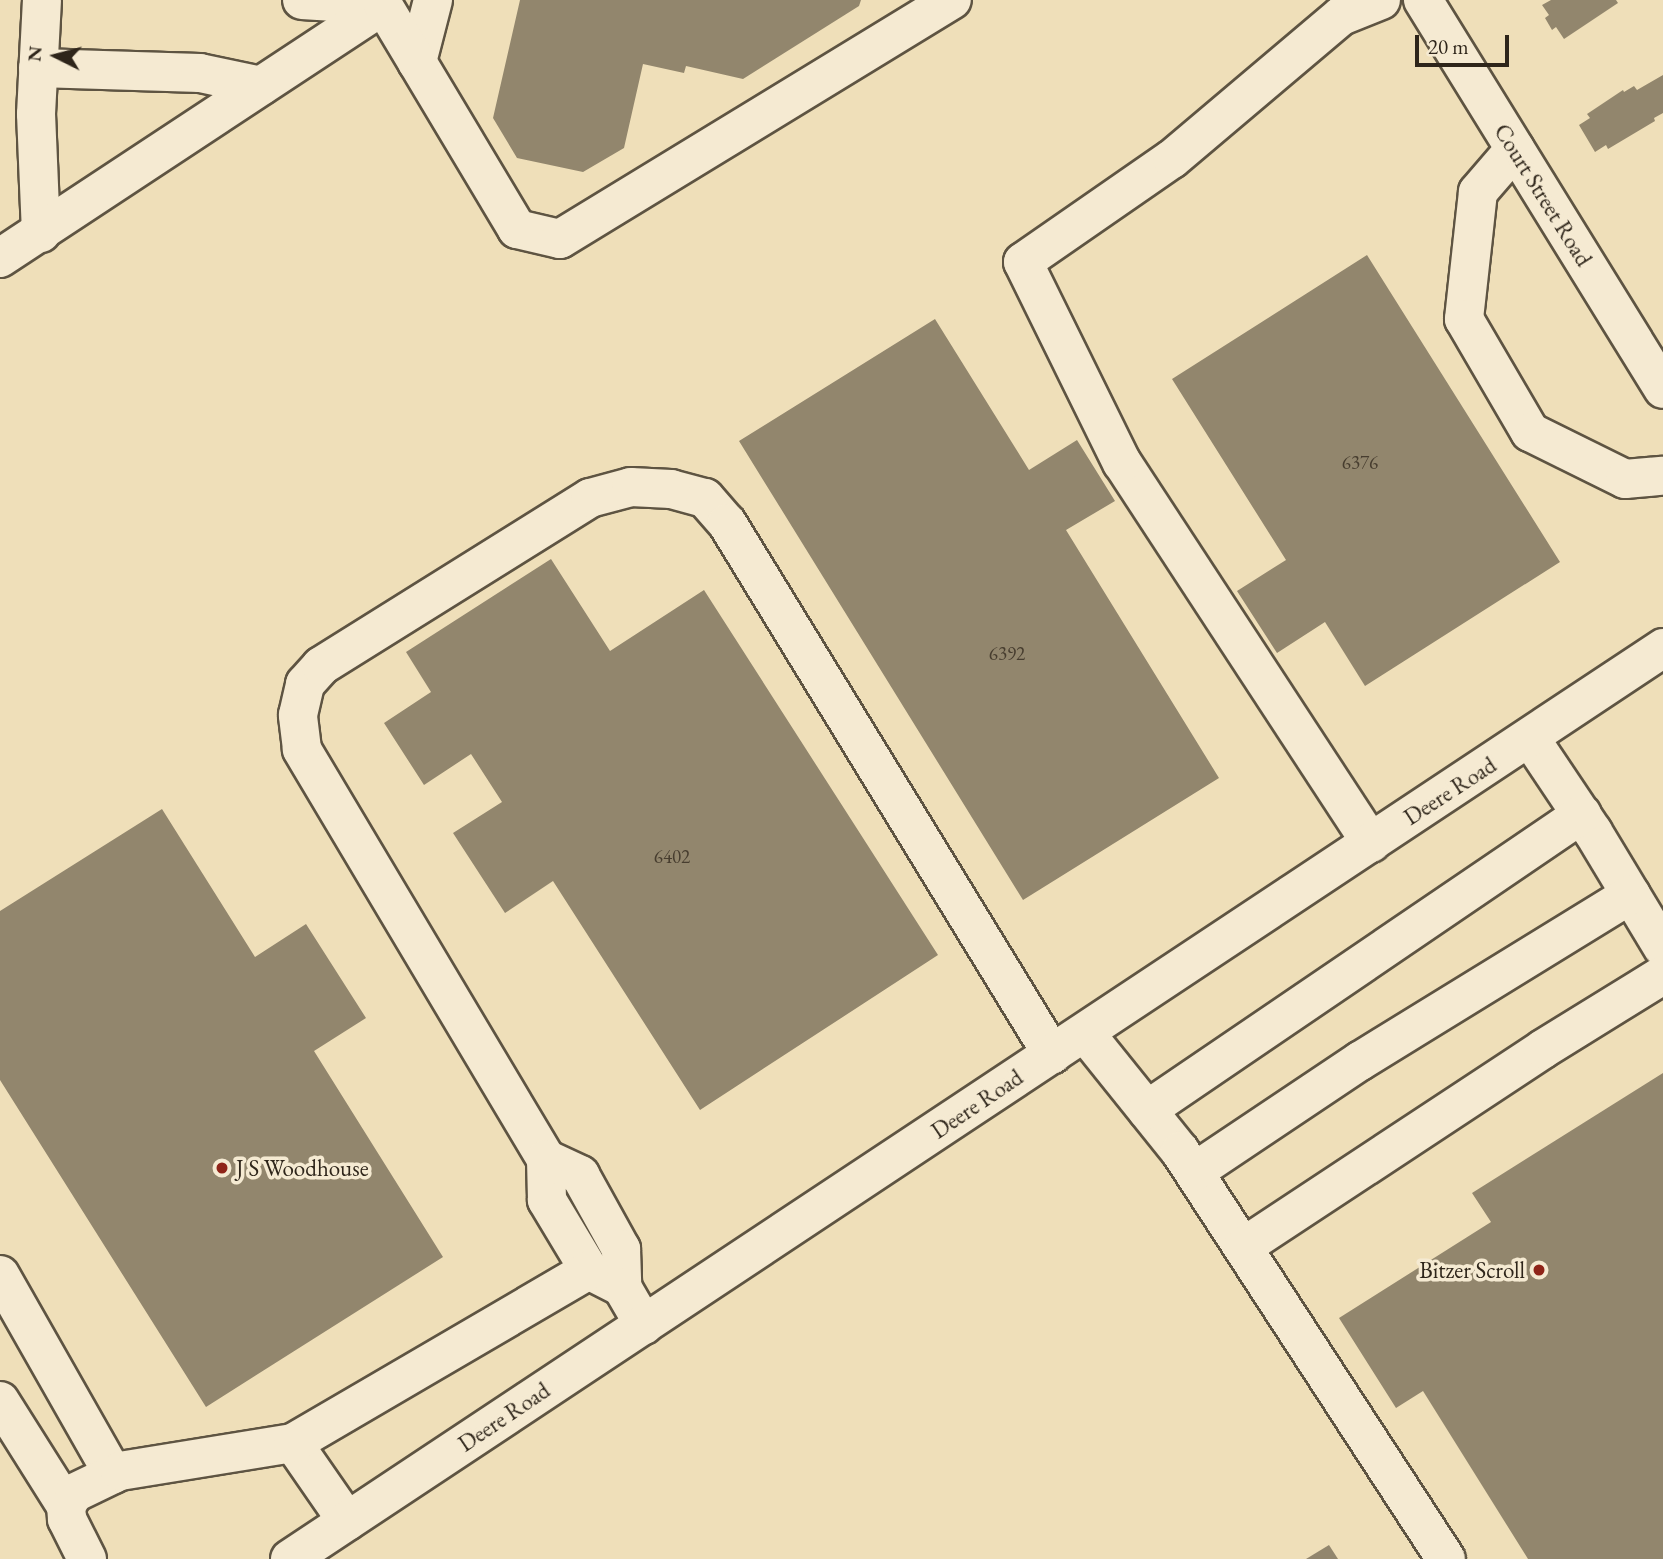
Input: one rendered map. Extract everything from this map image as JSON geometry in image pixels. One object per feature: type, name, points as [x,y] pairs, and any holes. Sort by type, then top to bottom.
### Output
[{"type":"street","points":[[41,0],[36,114],[41,233]]},
{"type":"street","points":[[302,0],[382,2]]},
{"type":"street","points":[[417,62],[433,0]]},
{"type":"street","points":[[382,2],[517,229],[560,239],[952,0]]},
{"type":"street","points":[[1371,843],[1122,463],[1023,262],[1172,159],[1341,16],[1381,0]]},
{"type":"street","name":"Court Street Road","points":[[1423,0],[1663,389]]},
{"type":"street","points":[[0,258],[261,86],[382,2]]},
{"type":"street","points":[[38,68],[200,73],[261,86]]},
{"type":"street","points":[[1515,149],[1478,192],[1464,319],[1530,432],[1625,479],[1663,476]]},
{"type":"street","points":[[66,1506],[74,1493],[113,1474],[293,1443],[605,1279],[621,1249],[580,1175],[546,1159],[302,749],[299,715],[305,684],[321,666],[590,499],[631,487],[671,489],[705,498],[727,523],[1052,1054]]},
{"type":"street","name":"Deere Road","points":[[290,1559],[1663,648]]},
{"type":"street","points":[[1530,737],[1663,948]]},
{"type":"street","points":[[1147,1110],[1581,814]]},
{"type":"street","points":[[1194,1172],[1360,1061],[1631,894]]},
{"type":"street","points":[[1242,1247],[1543,1048],[1663,975]]},
{"type":"street","points":[[1085,1033],[1194,1172],[1446,1559]]},
{"type":"street","points":[[0,1275],[113,1474]]},
{"type":"street","points":[[605,1279],[644,1325]]},
{"type":"street","points":[[0,1401],[66,1506],[67,1520],[87,1559]]},
{"type":"street","points":[[293,1443],[347,1521]]},
{"type":"building","points":[[520,0],[861,0],[859,6],[743,79],[686,66],[684,73],[643,64],[624,148],[583,172],[517,158],[493,118]]},
{"type":"building","points":[[1551,0],[1616,0],[1618,3],[1564,39],[1556,27],[1552,30],[1545,18],[1549,15],[1542,5]]},
{"type":"building","points":[[1663,75],[1663,113],[1654,118],[1655,121],[1608,149],[1606,145],[1595,152],[1579,125],[1590,118],[1587,114],[1623,90],[1624,92],[1634,86],[1637,90]]},
{"type":"building","points":[[1367,255],[1560,562],[1365,686],[1325,622],[1277,653],[1237,591],[1286,560],[1172,379]]},
{"type":"building","points":[[935,319],[1029,470],[1077,440],[1115,501],[1066,530],[1219,778],[1023,900],[739,441]]},
{"type":"building","points":[[551,559],[610,651],[704,590],[938,955],[700,1110],[553,881],[505,913],[453,833],[502,802],[471,754],[424,785],[384,723],[431,692],[406,652]]},
{"type":"building","name":"J S Woodhouse","points":[[162,809],[255,957],[306,924],[366,1018],[314,1051],[443,1257],[206,1407],[0,1080],[0,911]]},
{"type":"building","name":"Bitzer Scroll","points":[[1663,1073],[1663,1559],[1528,1559],[1423,1391],[1396,1408],[1339,1318],[1491,1222],[1472,1193]]},
{"type":"building","points":[[1329,1545],[1338,1559],[1306,1559]]},
{"type":"place","name":"J S Woodhouse","points":[[222,1168]]},
{"type":"place","name":"Bitzer Scroll","points":[[1539,1270]]}]
